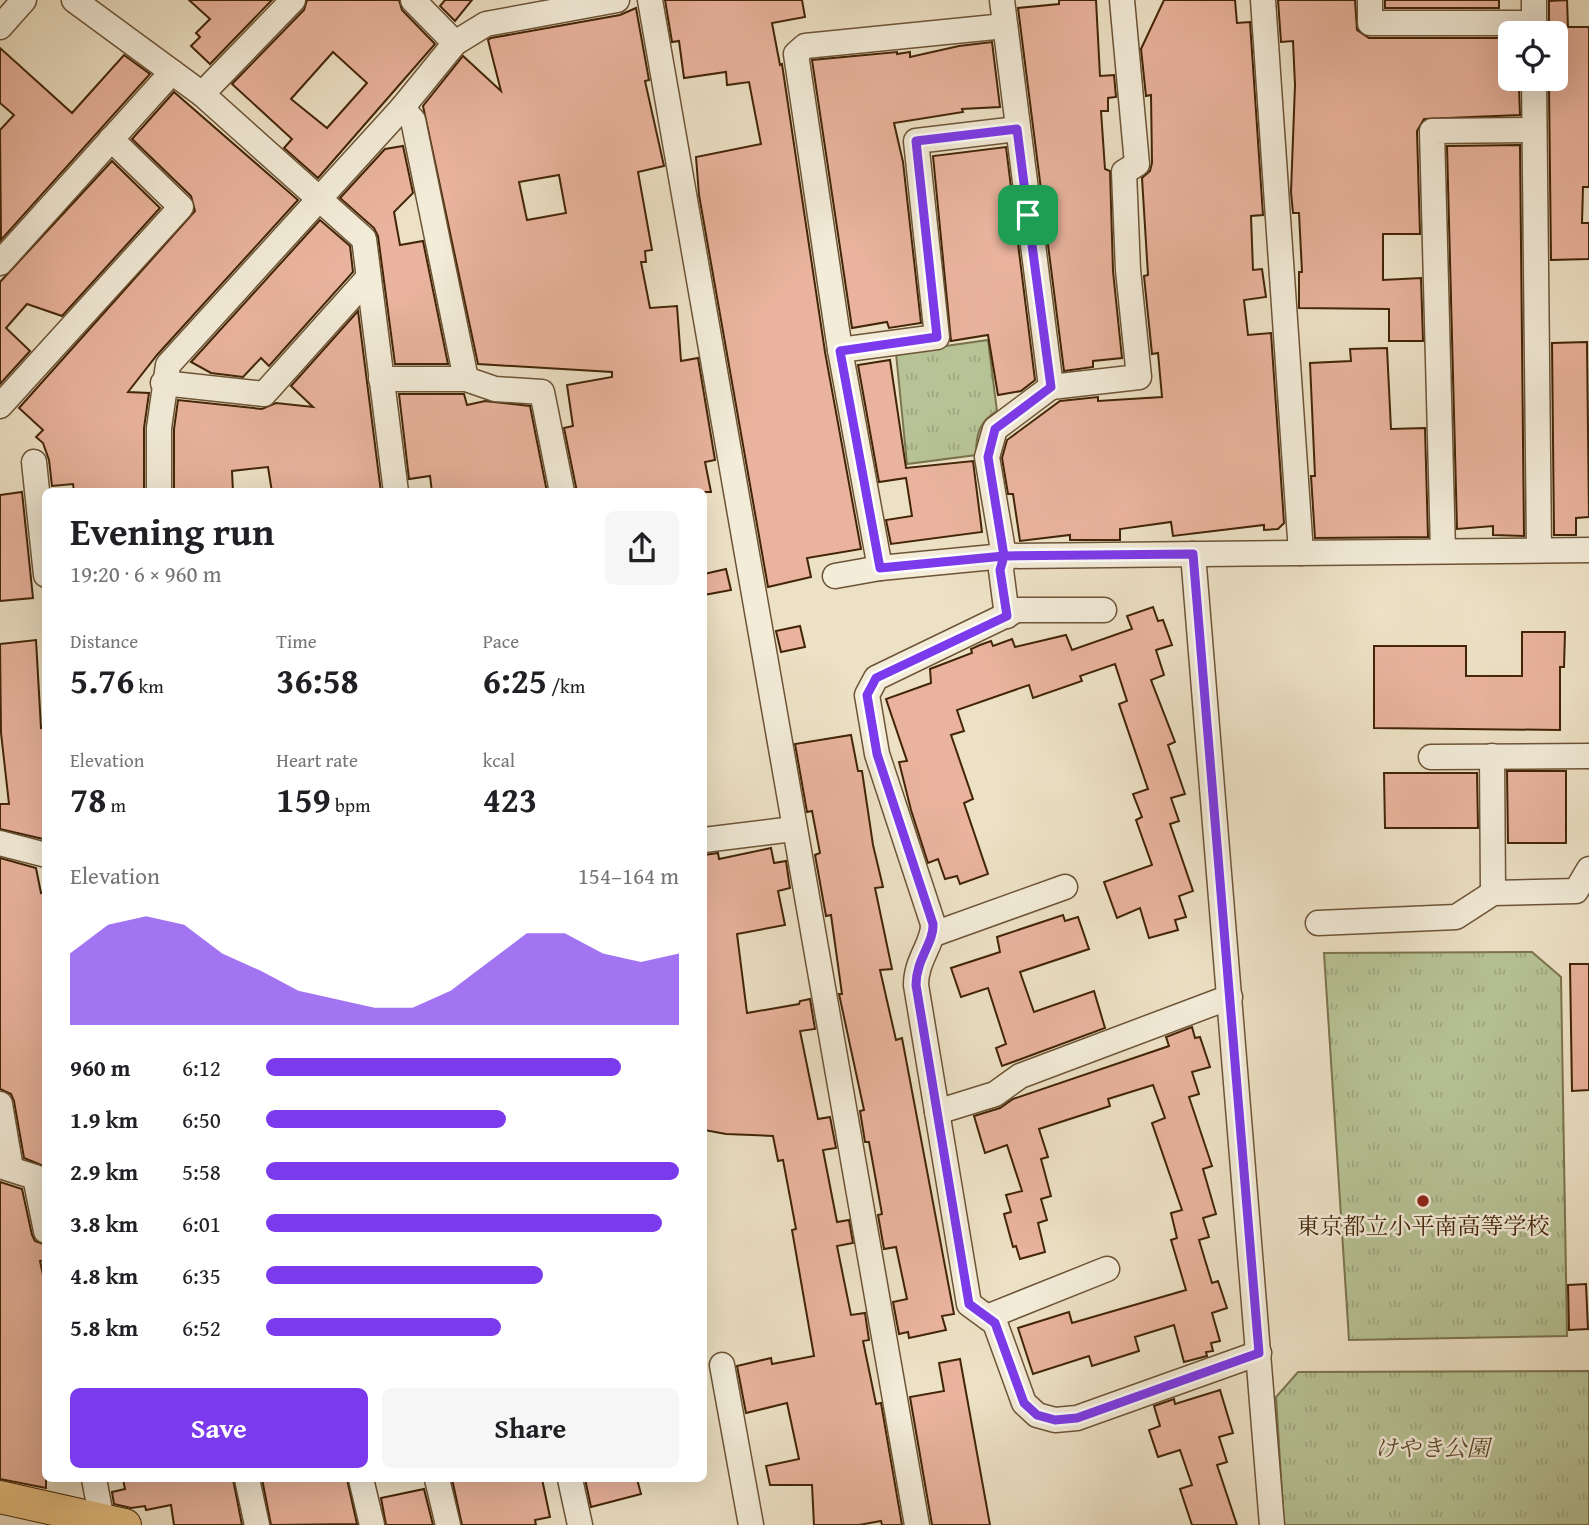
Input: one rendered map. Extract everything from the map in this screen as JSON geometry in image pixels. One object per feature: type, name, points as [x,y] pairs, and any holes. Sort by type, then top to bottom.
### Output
[{"type":"main road","points":[[0,1497],[114,1522]]},
{"type":"street","points":[[0,27],[24,0]]},
{"type":"street","points":[[202,94],[293,0]]},
{"type":"street","points":[[413,0],[455,43]]},
{"type":"street","points":[[159,488],[163,383],[168,365],[402,108],[455,43],[486,24],[617,0]]},
{"type":"street","points":[[650,0],[793,829],[917,1525]]},
{"type":"street","points":[[1002,0],[1051,387]]},
{"type":"street","points":[[1007,616],[1000,570],[1004,556],[988,457],[995,429],[1051,387],[1139,377],[1128,270],[1124,172],[1137,164],[1122,0]]},
{"type":"street","points":[[1263,0],[1301,553]]},
{"type":"street","points":[[1370,0],[1370,23],[1534,19]]},
{"type":"street","points":[[86,3],[202,94],[364,239],[396,488]]},
{"type":"street","points":[[880,568],[840,351],[796,54],[805,46],[1005,26]]},
{"type":"street","points":[[0,263],[172,72]]},
{"type":"street","points":[[1534,91],[1539,550]]},
{"type":"street","points":[[402,108],[413,120],[466,379]]},
{"type":"street","points":[[840,351],[937,337],[916,141],[1017,129]]},
{"type":"street","points":[[1443,551],[1432,131],[1534,130]]},
{"type":"street","points":[[0,406],[181,207],[111,139]]},
{"type":"street","points":[[163,383],[264,394],[368,278]]},
{"type":"street","points":[[382,379],[466,379],[495,389],[542,393],[561,488]]},
{"type":"street","points":[[34,462],[42,521]]},
{"type":"street","points":[[835,576],[880,568],[1004,556],[1589,550]]},
{"type":"street","points":[[1193,554],[1272,1525]]},
{"type":"street","points":[[1104,610],[1017,610],[876,678],[867,695],[877,754],[933,924],[934,934],[916,971],[916,985],[969,1304],[995,1323],[1024,1403],[1037,1415],[1055,1420],[1077,1418],[1259,1353]]},
{"type":"street","points":[[1492,756],[1493,893]]},
{"type":"street","points":[[1431,757],[1589,756]]},
{"type":"street","points":[[707,840],[793,829]]},
{"type":"street","points":[[0,843],[42,854]]},
{"type":"street","points":[[1318,923],[1456,917],[1493,893],[1576,891],[1589,869]]},
{"type":"street","points":[[934,934],[1065,887]]},
{"type":"street","points":[[937,1112],[995,1094],[1020,1076],[1230,997]]},
{"type":"street","points":[[0,1104],[6,1168],[35,1177],[42,1211]]},
{"type":"street","points":[[987,1317],[1107,1269]]},
{"type":"street","points":[[722,1365],[751,1525]]},
{"type":"street","points":[[95,1482],[114,1522]]},
{"type":"street","points":[[248,1482],[257,1525]]},
{"type":"street","points":[[362,1482],[372,1525]]},
{"type":"street","points":[[438,1482],[448,1525]]},
{"type":"street","points":[[571,1482],[580,1525]]},
{"type":"green space","points":[[988,340],[997,411],[982,424],[976,455],[907,464],[896,353]]},
{"type":"green space","name":"東京都立小平南高等学校","points":[[1532,952],[1561,977],[1567,1336],[1349,1340],[1324,953]]},
{"type":"green space","name":"けやき公園","points":[[1589,1371],[1589,1525],[1284,1525],[1276,1397],[1298,1372]]},
{"type":"building","points":[[189,0],[272,0],[210,64],[191,46],[200,37],[196,33],[210,19]]},
{"type":"building","points":[[307,0],[399,0],[402,10],[435,44],[318,178],[284,148],[292,139],[232,84],[304,10]],"holes":[[[333,52],[367,83],[327,128],[291,99]]]},
{"type":"building","points":[[445,0],[472,0],[455,21],[440,6]]},
{"type":"building","points":[[665,0],[802,0],[805,17],[772,23],[780,65],[782,64],[825,352],[861,549],[807,558],[811,577],[768,587],[699,195],[696,157],[761,144],[749,82],[727,85],[726,72],[684,78],[679,41],[672,42]]},
{"type":"building","points":[[1059,0],[1096,0],[1100,76],[1114,75],[1116,97],[1108,98],[1108,111],[1101,111],[1105,169],[1110,171],[1113,271],[1122,358],[1093,361],[1093,367],[1064,371],[1018,8],[1059,4]]},
{"type":"building","points":[[1164,0],[1235,0],[1237,23],[1250,22],[1263,215],[1251,216],[1253,270],[1262,269],[1266,297],[1244,300],[1248,335],[1271,333],[1284,523],[1278,529],[1264,530],[1264,525],[1173,536],[1171,522],[1120,529],[1120,540],[1070,540],[1070,535],[1020,541],[1013,494],[1008,494],[1002,458],[1007,440],[1060,401],[1098,397],[1098,401],[1162,397],[1158,353],[1152,354],[1144,276],[1148,275],[1142,178],[1150,171],[1152,163],[1151,95],[1146,96],[1141,49]]},
{"type":"building","points":[[1278,0],[1355,0],[1357,30],[1369,38],[1498,38],[1498,91],[1519,91],[1520,115],[1424,119],[1417,131],[1420,234],[1383,234],[1383,280],[1421,278],[1423,341],[1389,341],[1389,309],[1299,308],[1299,272],[1302,272],[1299,213],[1293,213],[1291,192],[1295,85],[1293,41],[1281,42]]},
{"type":"building","points":[[1385,0],[1499,0],[1499,8],[1385,8]]},
{"type":"building","points":[[1567,0],[1568,21],[1549,21],[1549,1]]},
{"type":"building","points":[[636,8],[649,80],[645,81],[664,166],[638,172],[652,250],[645,251],[646,262],[641,262],[650,308],[677,306],[681,361],[698,358],[715,460],[705,462],[711,492],[707,492],[707,488],[576,488],[564,428],[573,426],[567,385],[612,377],[612,372],[478,364],[423,106],[463,56],[501,91],[488,40],[620,15]],"holes":[[[559,175],[566,213],[527,220],[519,182]]]},
{"type":"building","points":[[1568,27],[1589,27],[1589,187],[1583,187],[1582,223],[1589,223],[1589,259],[1551,260],[1549,91],[1568,91]]},
{"type":"building","points":[[992,42],[1000,107],[962,109],[963,112],[894,123],[903,162],[921,323],[889,328],[887,322],[852,328],[812,60],[897,52],[910,52],[910,57]]},
{"type":"building","points":[[0,48],[72,113],[124,55],[150,74],[1,240],[0,130],[14,115],[0,103]]},
{"type":"building","points":[[174,92],[298,200],[157,355],[128,392],[149,393],[144,428],[144,488],[74,488],[73,484],[52,486],[49,460],[43,443],[36,437],[43,430],[19,408],[195,211],[191,196],[132,139]]},
{"type":"building","points":[[1520,145],[1524,536],[1493,535],[1493,526],[1457,529],[1447,146]]},
{"type":"building","points":[[403,146],[413,193],[394,212],[400,245],[423,241],[448,364],[395,364],[378,236],[374,228],[340,198],[385,149]]},
{"type":"building","points":[[1006,147],[1035,380],[1021,391],[998,395],[988,335],[951,341],[933,156]]},
{"type":"building","points":[[112,161],[160,208],[62,316],[27,304],[6,328],[30,351],[0,384],[0,282]]},
{"type":"building","points":[[320,220],[350,246],[353,272],[269,366],[261,358],[243,377],[211,373],[191,362]]},
{"type":"building","points":[[358,311],[380,488],[271,488],[268,467],[232,471],[233,488],[174,488],[174,429],[178,400],[262,409],[276,403],[313,407],[291,386]]},
{"type":"building","points":[[1587,342],[1589,517],[1576,518],[1576,535],[1554,535],[1552,343]]},
{"type":"building","points":[[1387,348],[1391,429],[1425,428],[1428,537],[1315,538],[1311,476],[1315,476],[1310,363],[1351,361],[1350,349]]},
{"type":"building","points":[[890,360],[906,468],[973,461],[982,532],[891,544],[886,520],[912,516],[906,478],[879,482],[858,365]]},
{"type":"building","points":[[399,394],[464,394],[467,405],[485,401],[530,406],[546,488],[432,488],[430,476],[409,479]]},
{"type":"building","points":[[22,492],[33,598],[0,601],[0,495]]},
{"type":"building","points":[[726,569],[731,590],[707,594],[707,573]]},
{"type":"building","points":[[1153,607],[1158,621],[1163,620],[1172,645],[1156,650],[1164,675],[1151,680],[1175,742],[1168,745],[1185,794],[1171,798],[1179,821],[1170,824],[1193,891],[1179,896],[1186,917],[1175,920],[1178,930],[1149,938],[1140,908],[1117,918],[1104,882],[1152,865],[1136,820],[1142,817],[1133,794],[1148,789],[1119,704],[1127,701],[1115,664],[1080,676],[1082,681],[1033,698],[1029,685],[957,710],[964,731],[951,735],[973,799],[964,803],[988,874],[960,884],[957,876],[945,879],[938,859],[928,863],[899,762],[907,761],[886,699],[931,683],[930,669],[972,653],[971,649],[991,641],[993,646],[1012,639],[1015,647],[1066,635],[1072,650],[1132,629],[1127,616]]},
{"type":"building","points":[[800,626],[805,647],[781,652],[776,631]]},
{"type":"building","points":[[1522,632],[1565,632],[1564,667],[1560,667],[1560,730],[1374,728],[1374,646],[1466,646],[1466,676],[1522,676]]},
{"type":"building","points":[[36,640],[42,728],[42,839],[0,829],[0,804],[9,804],[1,733],[0,644]]},
{"type":"building","points":[[851,735],[858,771],[862,771],[873,845],[883,887],[875,888],[892,969],[880,970],[896,1040],[902,1038],[954,1314],[942,1316],[946,1330],[909,1338],[908,1332],[899,1334],[893,1302],[907,1299],[896,1247],[884,1249],[878,1215],[882,1214],[869,1142],[865,1142],[860,1111],[864,1110],[839,994],[842,994],[831,915],[826,916],[815,855],[820,853],[812,811],[807,812],[795,744]]},
{"type":"building","points":[[1507,771],[1566,771],[1566,843],[1508,843]]},
{"type":"building","points":[[1384,773],[1477,773],[1478,828],[1385,828]]},
{"type":"building","points":[[771,848],[774,863],[786,861],[790,888],[778,891],[785,925],[737,934],[747,1013],[799,1004],[800,1001],[810,999],[815,1029],[800,1031],[818,1119],[830,1117],[836,1148],[823,1150],[837,1222],[849,1220],[853,1243],[837,1246],[851,1315],[865,1313],[869,1340],[863,1341],[876,1404],[881,1403],[902,1525],[882,1525],[881,1521],[859,1525],[814,1525],[812,1485],[770,1485],[766,1466],[799,1459],[787,1403],[746,1413],[737,1366],[771,1358],[772,1364],[814,1356],[792,1230],[796,1229],[783,1160],[778,1161],[773,1136],[707,1131],[707,855],[718,853],[719,859]]},
{"type":"building","points":[[0,858],[36,868],[42,893],[42,1165],[24,1158],[14,1101],[11,1094],[0,1089]]},
{"type":"building","points":[[1063,915],[1065,921],[1078,917],[1089,949],[1020,972],[1034,1012],[1094,991],[1105,1028],[1002,1066],[996,1048],[1006,1044],[988,988],[961,997],[951,968],[1000,952],[997,937]]},
{"type":"building","points":[[1570,964],[1589,964],[1589,1090],[1572,1091]]},
{"type":"building","points":[[1192,1027],[1195,1038],[1200,1037],[1210,1067],[1192,1072],[1199,1094],[1189,1097],[1212,1166],[1203,1169],[1216,1214],[1203,1218],[1209,1237],[1199,1240],[1212,1283],[1218,1281],[1227,1308],[1212,1313],[1220,1341],[1211,1343],[1213,1351],[1206,1352],[1207,1356],[1184,1362],[1174,1325],[1135,1337],[1139,1351],[1092,1366],[1089,1356],[1033,1374],[1018,1328],[1069,1312],[1072,1323],[1186,1290],[1171,1240],[1177,1238],[1171,1213],[1182,1210],[1152,1123],[1165,1118],[1153,1085],[1108,1099],[1110,1106],[1039,1129],[1048,1157],[1041,1159],[1051,1196],[1041,1199],[1047,1220],[1038,1223],[1045,1252],[1020,1259],[1016,1246],[1013,1247],[1004,1214],[1011,1212],[1006,1195],[1022,1191],[1007,1145],[985,1153],[974,1116],[1000,1108],[1013,1099],[1169,1046],[1166,1037]]},
{"type":"building","points":[[0,1182],[22,1189],[32,1235],[35,1241],[42,1244],[42,1482],[46,1482],[46,1488],[0,1479]]},
{"type":"building","points":[[1586,1284],[1588,1329],[1569,1330],[1568,1285]]},
{"type":"building","points":[[960,1359],[990,1525],[932,1525],[910,1397],[944,1391],[939,1363]]},
{"type":"building","points":[[1220,1390],[1233,1433],[1219,1437],[1227,1462],[1217,1465],[1237,1525],[1192,1525],[1180,1489],[1192,1485],[1180,1450],[1158,1457],[1149,1430],[1160,1426],[1154,1406],[1174,1399],[1175,1404]]},
{"type":"building","points":[[124,1482],[234,1482],[242,1525],[174,1525],[171,1505],[146,1510],[145,1506],[131,1508],[114,1504],[112,1492],[125,1489]]},
{"type":"building","points":[[263,1482],[348,1482],[357,1524],[271,1525]]},
{"type":"building","points":[[453,1482],[543,1482],[550,1517],[535,1520],[536,1525],[462,1525]]},
{"type":"building","points":[[586,1482],[638,1482],[641,1494],[591,1507]]},
{"type":"building","points":[[424,1489],[433,1525],[386,1525],[381,1498]]},
{"type":"place","name":"東京都立小平南高等学校","points":[[1423,1201]]},
{"type":"route","points":[[1028,215],[1017,129],[916,141],[937,337],[840,351],[880,568],[1004,556],[1193,554],[1259,1353],[1077,1418],[1055,1420],[1037,1415],[1024,1403],[995,1323],[973,1310],[969,1304],[916,985],[916,971],[923,950],[934,934],[933,924],[877,754],[867,695],[876,678],[1007,616],[1000,570],[1004,556],[988,457],[995,429],[1051,387],[1028,215]]}]
